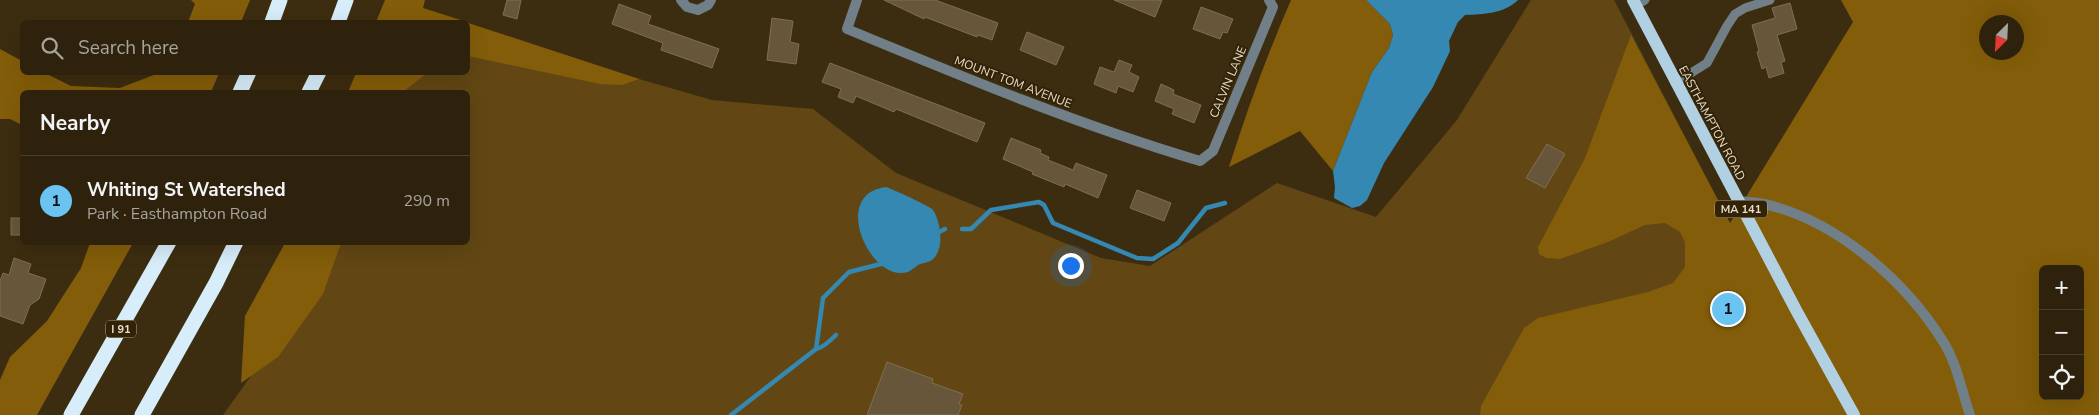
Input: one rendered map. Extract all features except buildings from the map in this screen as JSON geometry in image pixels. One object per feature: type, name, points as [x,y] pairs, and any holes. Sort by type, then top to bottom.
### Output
[{"type":"highway","points":[[273,20],[280,0]]},
{"type":"highway","points":[[339,20],[346,0]]},
{"type":"highway","points":[[241,90],[248,75]]},
{"type":"highway","points":[[310,90],[318,75]]},
{"type":"highway","name":"I 91","points":[[71,415],[158,265],[168,245]]},
{"type":"highway","points":[[142,415],[216,283],[235,245]]},
{"type":"main road","name":"EASTHAMPTON ROAD","points":[[1637,2],[1675,83],[1854,415]]},
{"type":"street","points":[[681,0],[687,7],[698,10],[708,5],[711,0]]},
{"type":"street","name":"MOUNT TOM AVENUE","points":[[857,0],[847,29],[968,80],[1125,138],[1200,161],[1202,160]]},
{"type":"street","name":"CALVIN LANE","points":[[1202,160],[1212,151],[1270,5]]},
{"type":"street","points":[[1737,201],[1771,206],[1793,213],[1830,230],[1866,256],[1907,293],[1944,343],[1951,356],[1970,415]]},
{"type":"lane","points":[[1675,83],[1707,63],[1735,14],[1745,8],[1770,0]]},
{"type":"shaded area","points":[[191,0],[250,0],[242,20],[189,20],[195,4]]},
{"type":"shaded area","points":[[385,0],[425,0],[423,8],[461,20],[377,20]]},
{"type":"shaded area","points":[[1291,0],[1366,0],[1390,24],[1393,35],[1389,48],[1372,72],[1333,171],[1300,131],[1229,167],[1258,83]]},
{"type":"shaded area","points":[[1531,0],[1614,0],[1730,223],[1841,415],[223,415],[256,369],[313,245],[470,245],[470,90],[385,90],[392,75],[470,75],[470,24],[639,79],[712,100],[813,109],[896,173],[1101,258],[1150,266],[1277,183],[1376,217],[1457,120]]},
{"type":"shaded area","points":[[1841,0],[2099,0],[2099,415],[1480,415],[1481,406],[1524,328],[1538,318],[1648,292],[1673,283],[1685,267],[1685,242],[1680,232],[1665,223],[1645,225],[1608,242],[1560,259],[1546,258],[1539,254],[1538,247],[1585,158],[1631,35],[1730,223],[1853,22]]},
{"type":"shaded area","points":[[470,24],[639,79],[622,85],[600,84],[470,56]]},
{"type":"shaded area","points":[[0,49],[20,60],[20,75],[49,75],[71,86],[120,88],[154,75],[218,75],[212,90],[20,90],[20,124],[10,119],[0,119]]},
{"type":"shaded area","points":[[355,75],[424,75],[406,90],[349,90]]},
{"type":"shaded area","points":[[89,245],[132,245],[37,415],[0,415],[0,380],[10,357],[47,321],[81,268]]},
{"type":"shaded area","points":[[284,245],[340,245],[323,294],[278,357],[241,383],[245,316]]},
{"type":"water","points":[[1366,0],[1518,0],[1500,11],[1465,15],[1458,22],[1449,41],[1450,51],[1433,87],[1384,163],[1367,200],[1360,206],[1352,208],[1334,198],[1333,171],[1372,72],[1389,48],[1393,35],[1390,24]]},
{"type":"water","points":[[886,187],[933,210],[940,228],[939,250],[936,255],[932,260],[918,265],[908,272],[894,272],[881,265],[870,252],[862,237],[858,220],[860,205],[869,193]]},
{"type":"waterway","points":[[962,229],[971,229],[991,210],[1039,202],[1044,205],[1053,223],[1137,258],[1153,259],[1178,243],[1206,208],[1225,203]]},
{"type":"waterway","points":[[935,234],[945,229]]},
{"type":"waterway","points":[[731,415],[816,349],[823,298],[849,272],[885,263]]},
{"type":"waterway","points":[[816,349],[836,335]]},
{"type":"place","name":"Whiting St Watershed","points":[[1728,309]]}]
